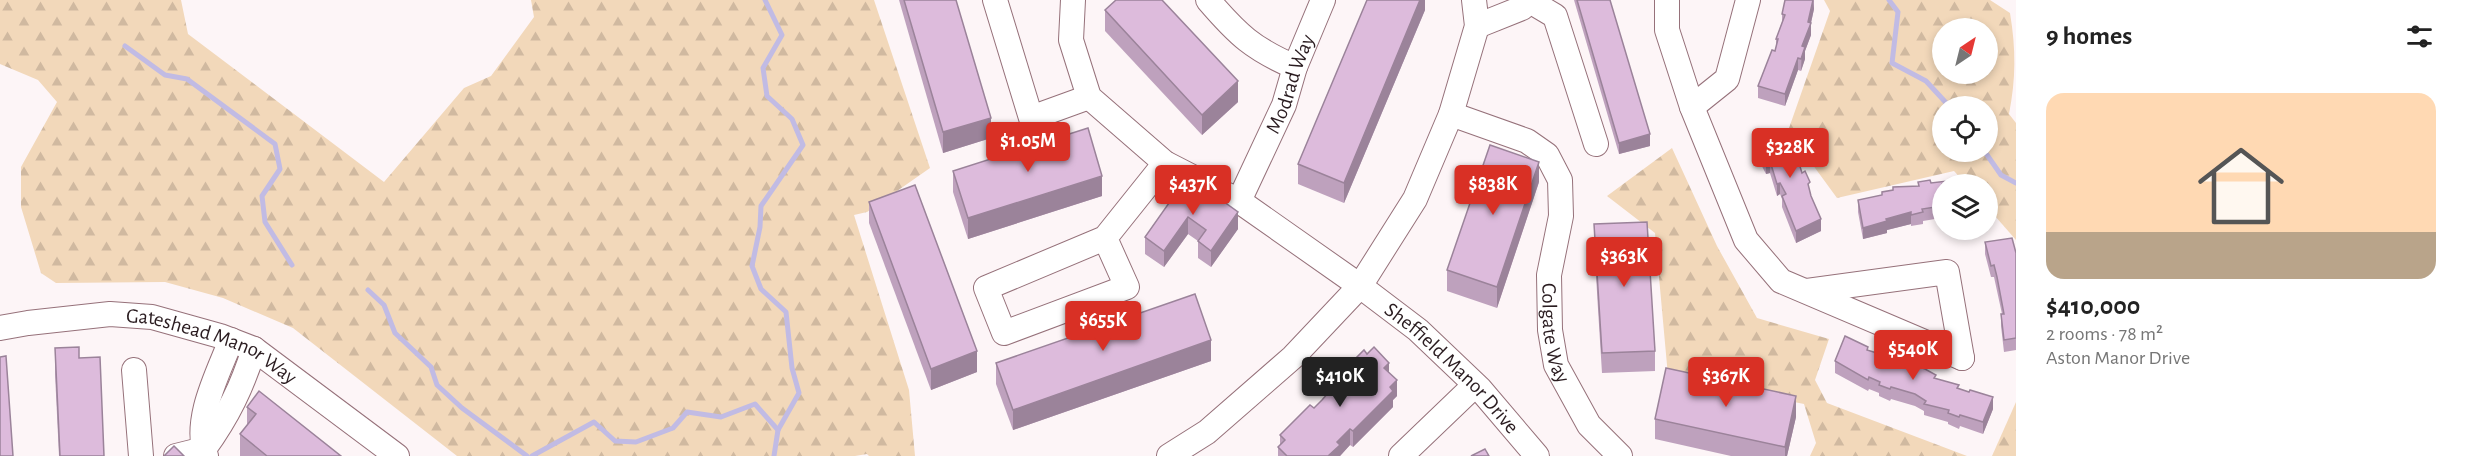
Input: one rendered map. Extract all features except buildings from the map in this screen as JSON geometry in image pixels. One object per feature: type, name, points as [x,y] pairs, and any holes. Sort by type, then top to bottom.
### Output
[{"type":"street","points":[[995,0],[1031,118],[1089,97],[1071,40],[1073,0]]},
{"type":"street","points":[[1208,0],[1234,31],[1264,54],[1295,68]]},
{"type":"street","name":"Modrad Way","points":[[1239,201],[1284,105],[1295,68],[1323,0]]},
{"type":"street","points":[[1169,456],[1207,432],[1293,357],[1360,286],[1415,199],[1450,114],[1477,26],[1474,0]]},
{"type":"street","points":[[1477,26],[1522,8],[1526,0],[1554,16],[1596,144]]},
{"type":"street","points":[[1667,0],[1667,30],[1692,107],[1746,240],[1780,281],[1805,292],[1962,358],[1947,272],[1805,292]]},
{"type":"street","points":[[1692,107],[1727,79],[1748,0]]},
{"type":"street","name":"Sheffield Manor Drive","points":[[1089,97],[1165,163],[1239,201],[1418,330],[1475,384],[1537,456]]},
{"type":"street","name":"Colgate Way","points":[[1450,114],[1527,141],[1547,155],[1560,180],[1562,216],[1549,275],[1550,330],[1556,365],[1589,425],[1620,456]]},
{"type":"street","points":[[1105,238],[1127,287],[1004,333],[986,288],[1105,238],[1165,163]]},
{"type":"street","name":"Gateshead Manor Way","points":[[0,328],[110,314],[152,317],[231,340],[254,349],[397,456]]},
{"type":"street","points":[[205,452],[205,410],[231,340]]},
{"type":"street","points":[[205,452],[244,381],[254,349]]},
{"type":"street","points":[[134,370],[141,456]]},
{"type":"street","points":[[1401,456],[1475,384]]},
{"type":"street","points":[[176,456],[205,452]]},
{"type":"green space","points":[[0,0],[181,0],[188,34],[384,182],[464,88],[491,76],[534,17],[531,0],[874,0],[930,168],[867,212],[854,215],[909,390],[915,456],[869,456],[867,454],[855,456],[457,456],[293,328],[223,298],[165,282],[56,283],[41,273],[21,207],[21,167],[57,102],[38,80],[0,64]]},
{"type":"green space","points":[[1824,0],[1990,0],[2010,13],[2013,39],[2013,89],[2009,114],[2016,123],[2016,240],[1998,219],[1998,174],[1957,174],[1954,171],[1932,174],[1932,176],[1837,198],[1788,131],[1830,11]]},
{"type":"green space","points":[[1672,148],[1717,246],[1757,318],[1829,339],[1815,380],[1827,403],[1967,456],[1810,456],[1816,443],[1804,404],[1668,376],[1655,233],[1607,196]]},
{"type":"green space","points":[[2016,402],[2016,456],[1992,456]]},
{"type":"waterway","points":[[765,0],[782,35],[763,68],[767,96],[792,119],[803,145],[761,206],[760,227],[752,266],[761,289],[786,312],[792,368],[799,393],[778,430],[774,456]]},
{"type":"waterway","points":[[1889,0],[1898,12],[1892,63],[1926,81],[1940,96]]},
{"type":"waterway","points":[[125,46],[165,75],[187,79],[275,144],[280,169],[262,196],[265,222],[292,265]]},
{"type":"waterway","points":[[1992,162],[2001,175],[2016,183]]},
{"type":"waterway","points":[[368,290],[384,305],[395,333],[431,367],[437,385],[462,408],[527,456]]},
{"type":"waterway","points":[[532,456],[594,422],[615,441],[636,442],[673,428],[687,412],[721,417],[755,404],[778,430]]}]
